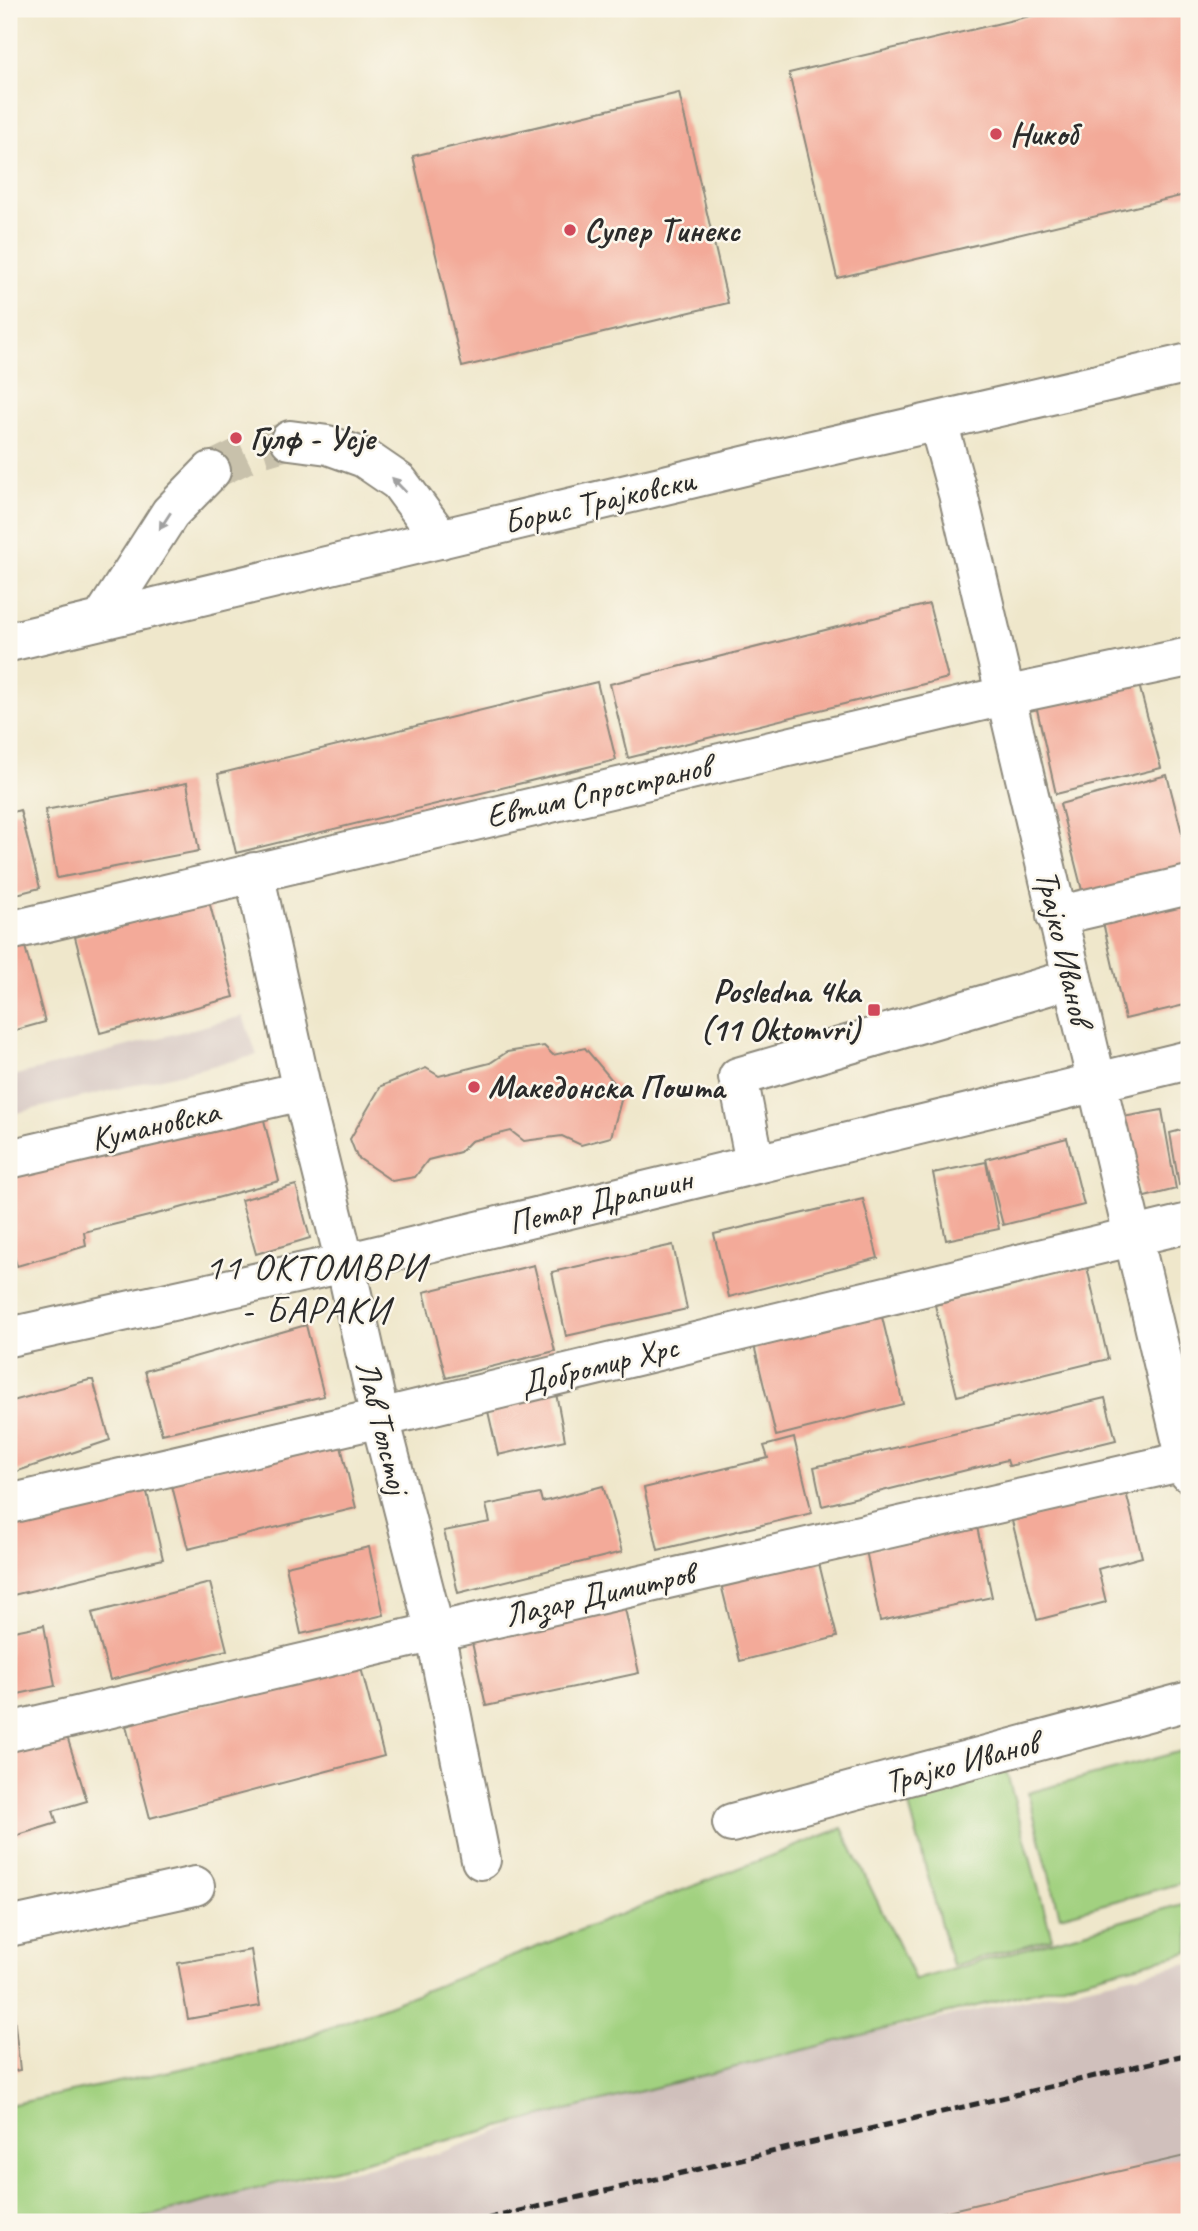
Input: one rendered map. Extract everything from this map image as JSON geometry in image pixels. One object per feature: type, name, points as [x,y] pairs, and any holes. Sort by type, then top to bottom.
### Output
[{"type":"street","name":"Борис Трајковски","points":[[9,642],[1189,363]]},
{"type":"street","name":"Трајко Иванов","points":[[938,422],[958,494],[1188,1465]]},
{"type":"street","points":[[290,440],[328,445],[364,458],[399,482],[441,539]]},
{"type":"street","points":[[102,619],[170,513],[211,471]]},
{"type":"street","name":"Евтим Спространов","points":[[9,931],[1004,696],[1189,657]]},
{"type":"street","name":"Лав Толстој","points":[[254,872],[302,1091],[380,1418],[435,1632],[481,1860]]},
{"type":"street","points":[[1056,916],[1189,885]]},
{"type":"street","points":[[755,1163],[738,1077],[1071,979]]},
{"type":"street","name":"Петар Драпшин","points":[[9,1337],[345,1263],[1189,1060]]},
{"type":"street","name":"Кумановска","points":[[9,1159],[302,1091]]},
{"type":"street","name":"Добромир Хрс","points":[[9,1504],[380,1418],[1189,1223]]},
{"type":"street","name":"Лазар Димитров","points":[[9,1731],[435,1632],[1188,1465]]},
{"type":"street","name":"Трајко Иванов","points":[[732,1824],[1189,1701]]},
{"type":"street","points":[[9,1927],[195,1886]]},
{"type":"shaded area","points":[[243,1016],[257,1055],[9,1115],[9,1077]]},
{"type":"shaded area","points":[[1189,1963],[1189,2222],[108,2222],[184,2203],[437,2154],[592,2098],[681,2072],[908,2026]]},
{"type":"green space","points":[[1189,1749],[1189,1881],[1060,1916],[1028,1793]]},
{"type":"green space","points":[[1006,1770],[1052,1938],[952,1966],[907,1798]]},
{"type":"green space","points":[[842,1828],[915,1980],[1189,1902],[1189,1952],[126,2222],[9,2222],[9,2105],[275,2049]]},
{"type":"building","name":"Никоб","points":[[1060,9],[1185,9],[1189,28],[1189,194],[837,278],[789,73]]},
{"type":"building","name":"Супер Тинекс","points":[[679,93],[728,303],[462,367],[413,156]]},
{"type":"building","points":[[929,604],[948,678],[628,758],[610,684]]},
{"type":"building","points":[[1138,681],[1161,768],[1056,794],[1036,705]]},
{"type":"building","points":[[597,682],[616,760],[236,853],[218,774]]},
{"type":"building","points":[[1167,775],[1189,860],[1189,874],[1085,902],[1060,804]]},
{"type":"building","points":[[187,783],[199,851],[57,878],[45,810]]},
{"type":"building","points":[[20,810],[40,888],[9,896],[9,813]]},
{"type":"building","points":[[1189,898],[1189,1004],[1125,1019],[1102,918]]},
{"type":"building","points":[[209,901],[234,997],[100,1033],[75,937]]},
{"type":"building","points":[[23,939],[45,1022],[9,1032],[9,943]]},
{"type":"building","points":[[544,1046],[553,1055],[585,1048],[623,1093],[611,1137],[581,1145],[562,1136],[524,1141],[511,1131],[471,1141],[460,1152],[428,1160],[415,1177],[392,1181],[357,1157],[350,1139],[381,1086],[426,1068],[439,1076],[490,1063],[507,1052]]},
{"type":"building","points":[[1162,1110],[1176,1189],[1141,1198],[1123,1117]]},
{"type":"building","points":[[262,1112],[279,1181],[84,1232],[86,1246],[17,1266],[9,1238],[9,1171]]},
{"type":"building","points":[[1189,1128],[1189,1182],[1179,1185],[1170,1133]]},
{"type":"building","points":[[1067,1138],[1084,1205],[1003,1225],[986,1159]]},
{"type":"building","points":[[986,1162],[999,1229],[946,1240],[933,1173]]},
{"type":"building","points":[[296,1185],[310,1238],[256,1254],[241,1200]]},
{"type":"building","points":[[863,1199],[878,1258],[729,1297],[714,1234]]},
{"type":"building","points":[[673,1245],[687,1309],[566,1336],[552,1272]]},
{"type":"building","points":[[534,1265],[555,1351],[446,1378],[424,1292]]},
{"type":"building","points":[[1087,1267],[1108,1359],[957,1396],[935,1305]]},
{"type":"building","points":[[881,1313],[903,1404],[776,1436],[754,1345]]},
{"type":"building","points":[[306,1325],[324,1396],[162,1434],[145,1371]]},
{"type":"building","points":[[93,1380],[110,1440],[9,1474],[9,1402]]},
{"type":"building","points":[[554,1383],[565,1440],[498,1455],[485,1398]]},
{"type":"building","points":[[1105,1398],[1116,1440],[1009,1466],[1007,1460],[822,1506],[814,1467]]},
{"type":"building","points":[[794,1438],[812,1513],[658,1550],[644,1488],[768,1458],[764,1446]]},
{"type":"building","points":[[340,1442],[356,1508],[188,1549],[170,1478]]},
{"type":"building","points":[[603,1486],[622,1552],[458,1593],[444,1531],[490,1522],[486,1505],[540,1494],[542,1502]]},
{"type":"building","points":[[146,1488],[163,1559],[9,1596],[9,1511]]},
{"type":"building","points":[[1126,1492],[1142,1557],[1098,1569],[1106,1602],[1037,1620],[1012,1521]]},
{"type":"building","points":[[977,1527],[992,1597],[880,1621],[866,1550]]},
{"type":"building","points":[[369,1547],[384,1615],[301,1634],[286,1566]]},
{"type":"building","points":[[817,1555],[837,1637],[740,1661],[720,1580]]},
{"type":"building","points":[[210,1583],[227,1650],[110,1680],[92,1613]]},
{"type":"building","points":[[624,1604],[639,1673],[486,1706],[471,1638]]},
{"type":"building","points":[[44,1625],[55,1686],[9,1696],[9,1632]]},
{"type":"building","points":[[360,1664],[384,1756],[150,1818],[126,1726]]},
{"type":"building","points":[[66,1733],[87,1801],[53,1811],[57,1823],[15,1836],[11,1820],[9,1821],[9,1750]]},
{"type":"building","points":[[251,1950],[260,2006],[188,2019],[178,1963]]},
{"type":"building","points":[[12,1998],[20,2070],[9,2072],[9,1999]]},
{"type":"building","points":[[1189,2155],[1189,2222],[904,2222],[904,2221]]},
{"type":"tunnel","points":[[211,471],[253,451],[290,440]]},
{"type":"railway","points":[[473,2222],[1189,2054]]},
{"type":"place","name":"Никоб","points":[[996,134]]},
{"type":"place","name":"Супер Тинекс","points":[[570,230]]},
{"type":"place","name":"Гулф - Усје","points":[[236,438]]},
{"type":"place","name":"Posledna 4ka (11 Oktomvri)","points":[[874,1010]]},
{"type":"place","name":"Македонска Пошта","points":[[474,1087]]},
{"type":"district","name":"11 ОКТОМВРИ - БАРАКИ","points":[[316,1288]]}]
